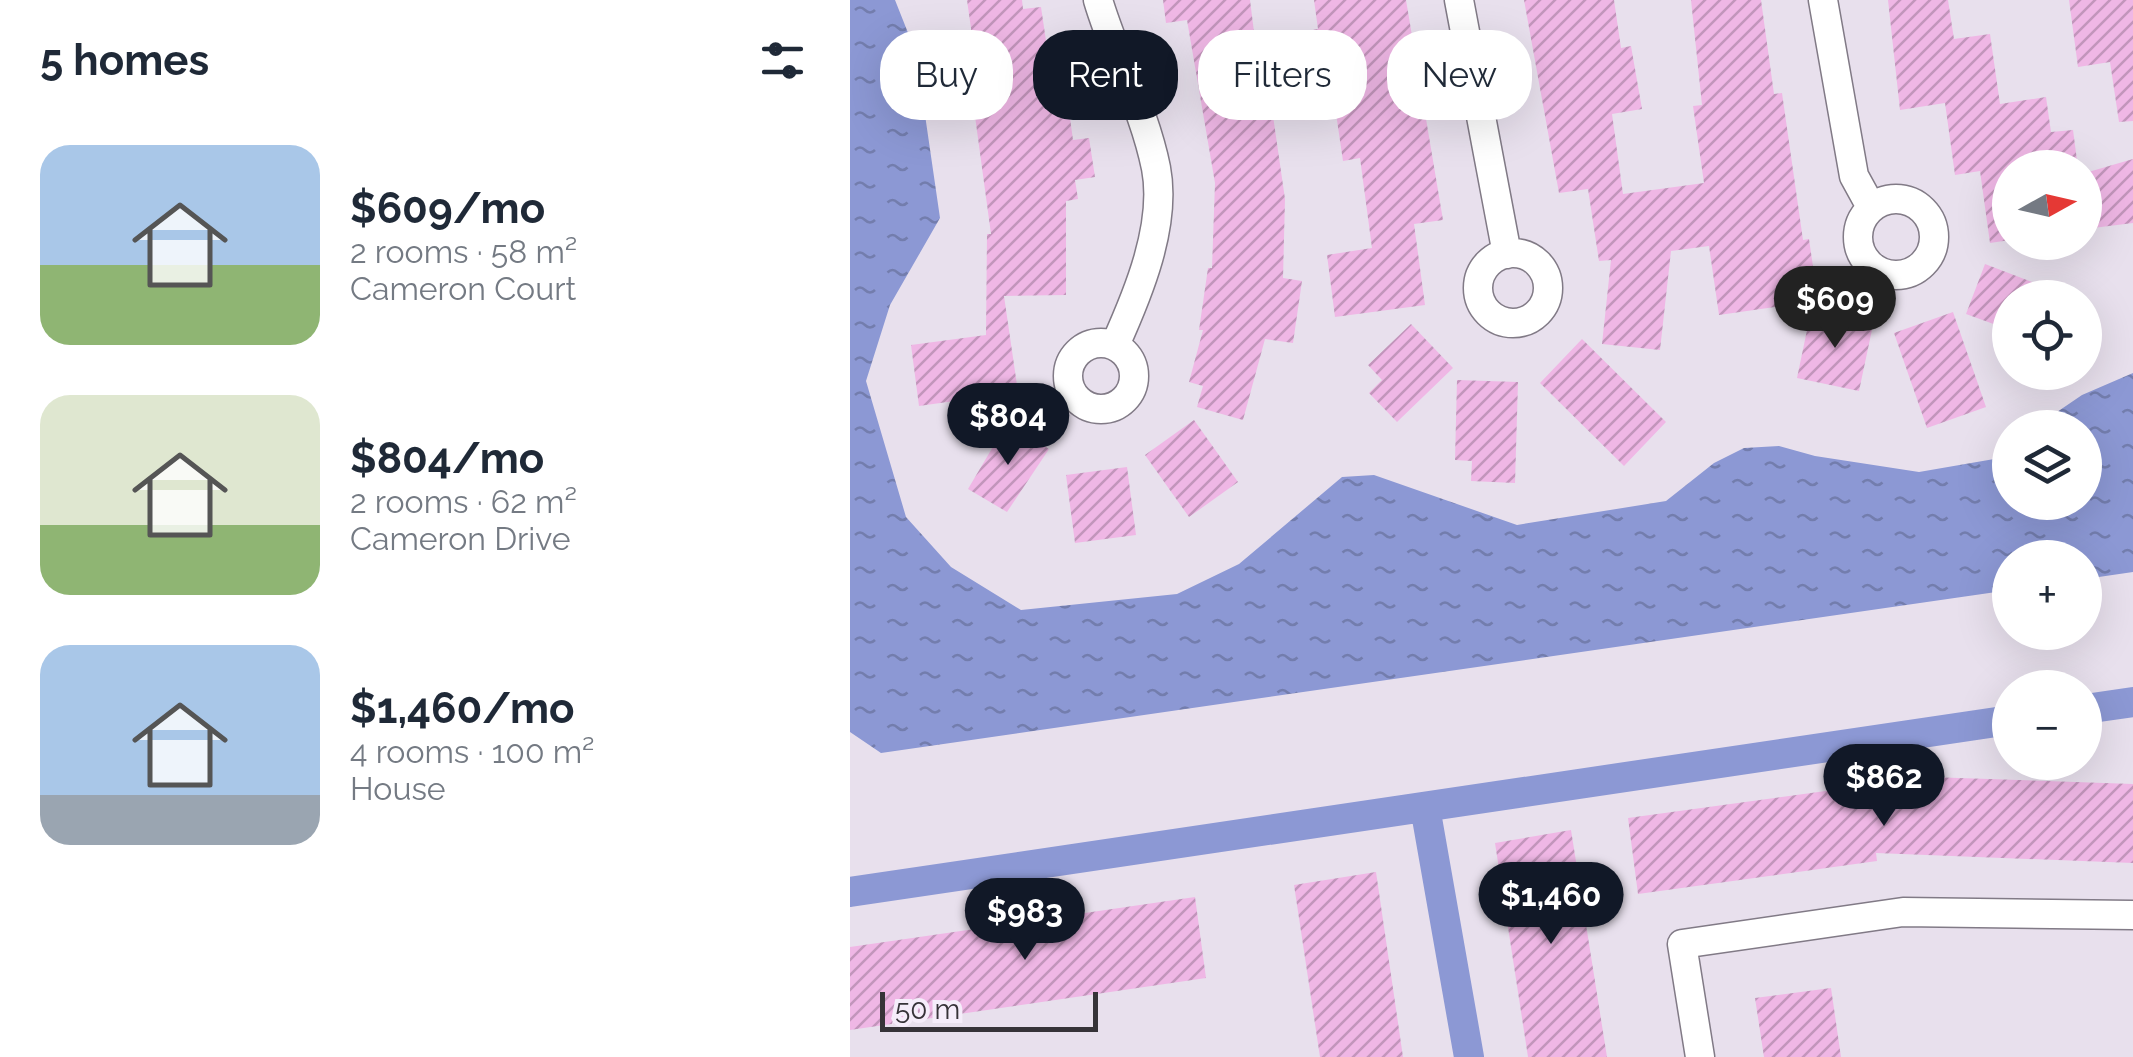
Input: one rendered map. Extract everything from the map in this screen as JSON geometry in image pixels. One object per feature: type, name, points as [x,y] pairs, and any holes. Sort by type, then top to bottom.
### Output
[{"type":"street","points":[[1098,0],[1132,90],[1156,172],[1157,209],[1137,296],[1115,346]]},
{"type":"street","points":[[1459,0],[1507,254]]},
{"type":"street","points":[[1824,0],[1854,176],[1871,207]]},
{"type":"street","points":[[1700,1057],[1682,944],[1903,912],[2133,915]]},
{"type":"water","points":[[850,0],[895,0],[907,30],[880,30],[880,120],[926,120],[940,218],[890,305],[866,381],[906,517],[951,567],[1021,610],[1177,594],[1239,564],[1342,477],[1374,475],[1517,525],[1666,501],[1714,463],[1744,448],[1779,446],[1815,456],[1919,472],[1992,459],[1992,520],[2102,520],[2102,410],[2060,410],[2082,395],[2102,390],[2102,386],[2133,373],[2133,572],[2102,577],[2102,540],[1992,540],[1992,593],[881,753],[850,732]]},
{"type":"building","points":[[967,0],[1022,0],[1023,9],[1041,7],[1044,30],[1033,30],[1033,120],[1070,120],[1073,140],[1089,138],[1095,177],[1075,180],[1078,199],[1066,201],[1066,295],[1004,296],[1018,392],[919,406],[911,345],[986,335],[987,234],[991,234],[976,120],[1013,120],[1013,30],[971,30]]},
{"type":"building","points":[[1163,0],[1250,0],[1254,30],[1198,30],[1198,84],[1187,20],[1166,23]]},
{"type":"building","points":[[1314,0],[1406,0],[1411,30],[1387,30],[1387,120],[1426,120],[1443,220],[1414,224],[1425,305],[1335,317],[1327,255],[1372,248],[1360,158],[1343,161],[1337,120],[1367,120],[1367,30],[1312,30],[1318,29]]},
{"type":"building","points":[[1524,0],[1614,0],[1621,48],[1631,46],[1642,109],[1612,114],[1623,194],[1704,183],[1693,106],[1702,105],[1691,0],[1761,0],[1774,94],[1782,93],[1803,240],[1809,239],[1818,301],[1719,315],[1709,246],[1671,251],[1660,350],[1602,344],[1611,260],[1599,261],[1588,189],[1559,193]]},
{"type":"building","points":[[1888,0],[1948,0],[1954,39],[1990,34],[2000,104],[2046,97],[2051,132],[2073,130],[2076,150],[1992,150],[1990,243],[1980,171],[1955,175],[1945,103],[1900,110]]},
{"type":"building","points":[[2069,0],[2133,0],[2133,121],[2119,122],[2110,62],[2078,67]]},
{"type":"building","points":[[1204,120],[1274,120],[1285,199],[1283,278],[1302,281],[1293,343],[1265,339],[1243,420],[1197,407],[1203,386],[1189,382],[1203,330],[1199,330],[1208,268],[1212,268],[1215,183]]},
{"type":"building","points":[[2133,159],[2133,223],[2102,227],[2102,168]]},
{"type":"building","points":[[1985,264],[2027,280],[1992,280],[1992,323],[1966,314]]},
{"type":"building","points":[[1811,311],[1873,325],[1859,391],[1797,378]]},
{"type":"building","points":[[1953,312],[1986,407],[1927,428],[1894,333]]},
{"type":"building","points":[[1411,324],[1453,368],[1397,422],[1369,393],[1382,380],[1368,365]]},
{"type":"building","points":[[1582,339],[1666,422],[1624,466],[1540,383]]},
{"type":"building","points":[[1457,380],[1518,382],[1515,483],[1471,481],[1472,461],[1455,460]]},
{"type":"building","points":[[1194,420],[1238,482],[1189,517],[1145,455]]},
{"type":"building","points":[[1007,423],[1049,449],[1007,512],[968,489]]},
{"type":"building","points":[[1127,467],[1136,535],[1075,543],[1066,475]]},
{"type":"building","points":[[1899,776],[2133,784],[2133,863],[1876,853],[1877,861],[1638,894],[1628,818],[1899,781]]},
{"type":"building","points":[[1571,830],[1607,1057],[1528,1057],[1495,843]]},
{"type":"building","points":[[1376,872],[1403,1057],[1320,1057],[1294,885]]},
{"type":"building","points":[[1195,897],[1206,978],[850,1030],[850,947]]},
{"type":"building","points":[[1831,988],[1841,1057],[1764,1057],[1755,998]]},
{"type":"waterway","points":[[2102,707],[2133,702]]},
{"type":"waterway","points":[[850,892],[1992,723]]},
{"type":"waterway","points":[[1425,807],[1469,1057]]}]
